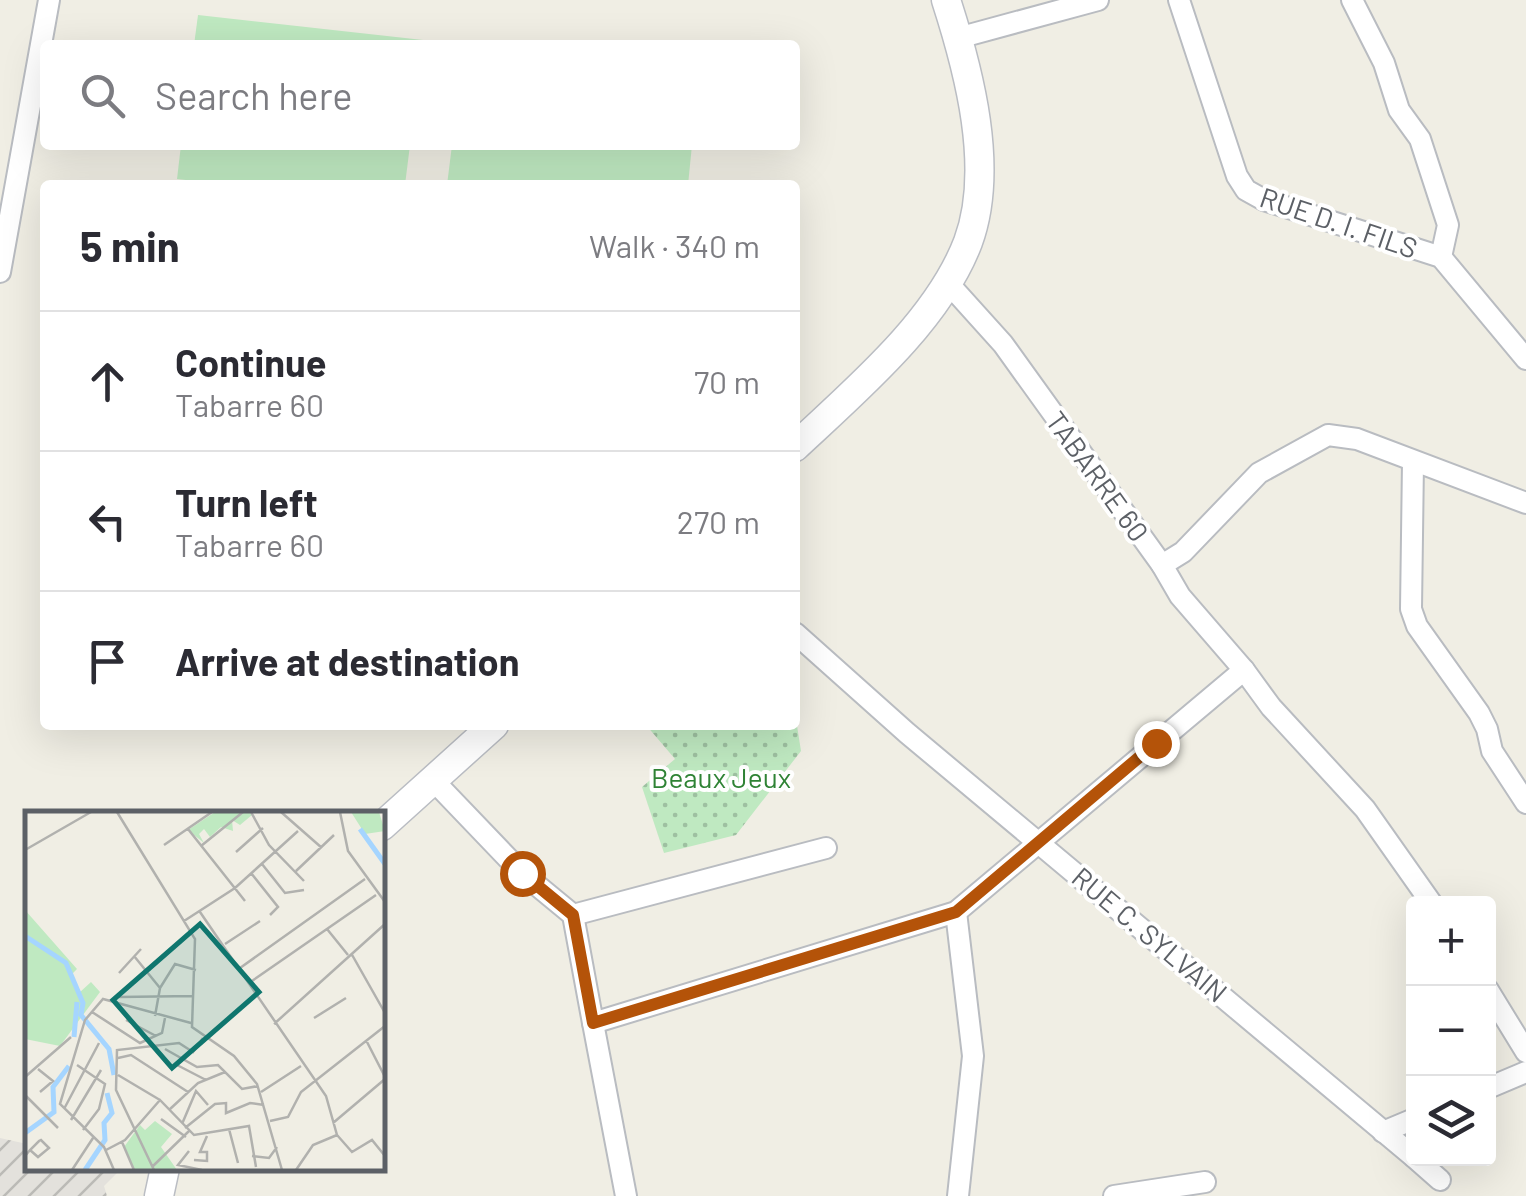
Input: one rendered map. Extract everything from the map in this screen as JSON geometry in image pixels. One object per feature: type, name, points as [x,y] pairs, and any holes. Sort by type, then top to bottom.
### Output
[{"type":"main road","points":[[800,442],[865,381],[948,284],[969,240],[978,199],[975,110],[946,0]]},
{"type":"main road","points":[[385,823],[488,730]]},
{"type":"main road","points":[[160,1196],[164,1171]]},
{"type":"street","points":[[40,40],[49,0]]},
{"type":"street","points":[[958,38],[1098,0]]},
{"type":"street","name":"RUE D. I. FILS","points":[[1179,0],[1237,176],[1246,190],[1264,200],[1440,257],[1526,360]]},
{"type":"street","points":[[1352,0],[1384,62],[1400,110],[1420,139],[1448,225],[1440,257]]},
{"type":"street","points":[[0,272],[8,185],[40,41]]},
{"type":"street","name":"TABARRE 60","points":[[948,284],[1003,344],[1162,565],[1180,596],[1301,742],[1365,809],[1426,896]]},
{"type":"street","points":[[1162,565],[1183,552],[1259,473],[1328,435],[1357,440],[1526,503]]},
{"type":"street","points":[[1412,462],[1410,609],[1417,626],[1479,712],[1488,729],[1492,751],[1526,803]]},
{"type":"street","name":"RUE C. SYLVAIN","points":[[800,637],[907,733],[1406,1151]]},
{"type":"street","points":[[593,1023],[956,912],[1244,670]]},
{"type":"street","points":[[432,779],[522,873],[573,915],[626,1196]]},
{"type":"street","points":[[573,915],[826,848]]},
{"type":"street","points":[[956,912],[973,1056],[958,1196]]},
{"type":"street","points":[[1496,1003],[1526,1052]]},
{"type":"street","points":[[1496,1085],[1526,1072]]},
{"type":"street","points":[[1383,1132],[1406,1122]]},
{"type":"street","name":"RUE C. SYLVAIN","points":[[1423,1166],[1440,1180]]},
{"type":"street","points":[[1114,1196],[1205,1182]]},
{"type":"shaded area","points":[[0,1138],[25,1144],[25,1171],[119,1171],[104,1186],[107,1196],[0,1196]]},
{"type":"green space","points":[[198,15],[423,40],[195,40]]},
{"type":"green space","points":[[180,150],[409,150],[406,180],[177,179]]},
{"type":"green space","points":[[451,150],[692,150],[688,180],[448,180]]},
{"type":"green space","name":"Beaux Jeux","points":[[650,730],[798,730],[801,751],[736,835],[664,853],[642,787],[675,759]]},
{"type":"route","points":[[522,873],[573,915],[593,1023],[956,912],[1156,743]]}]
